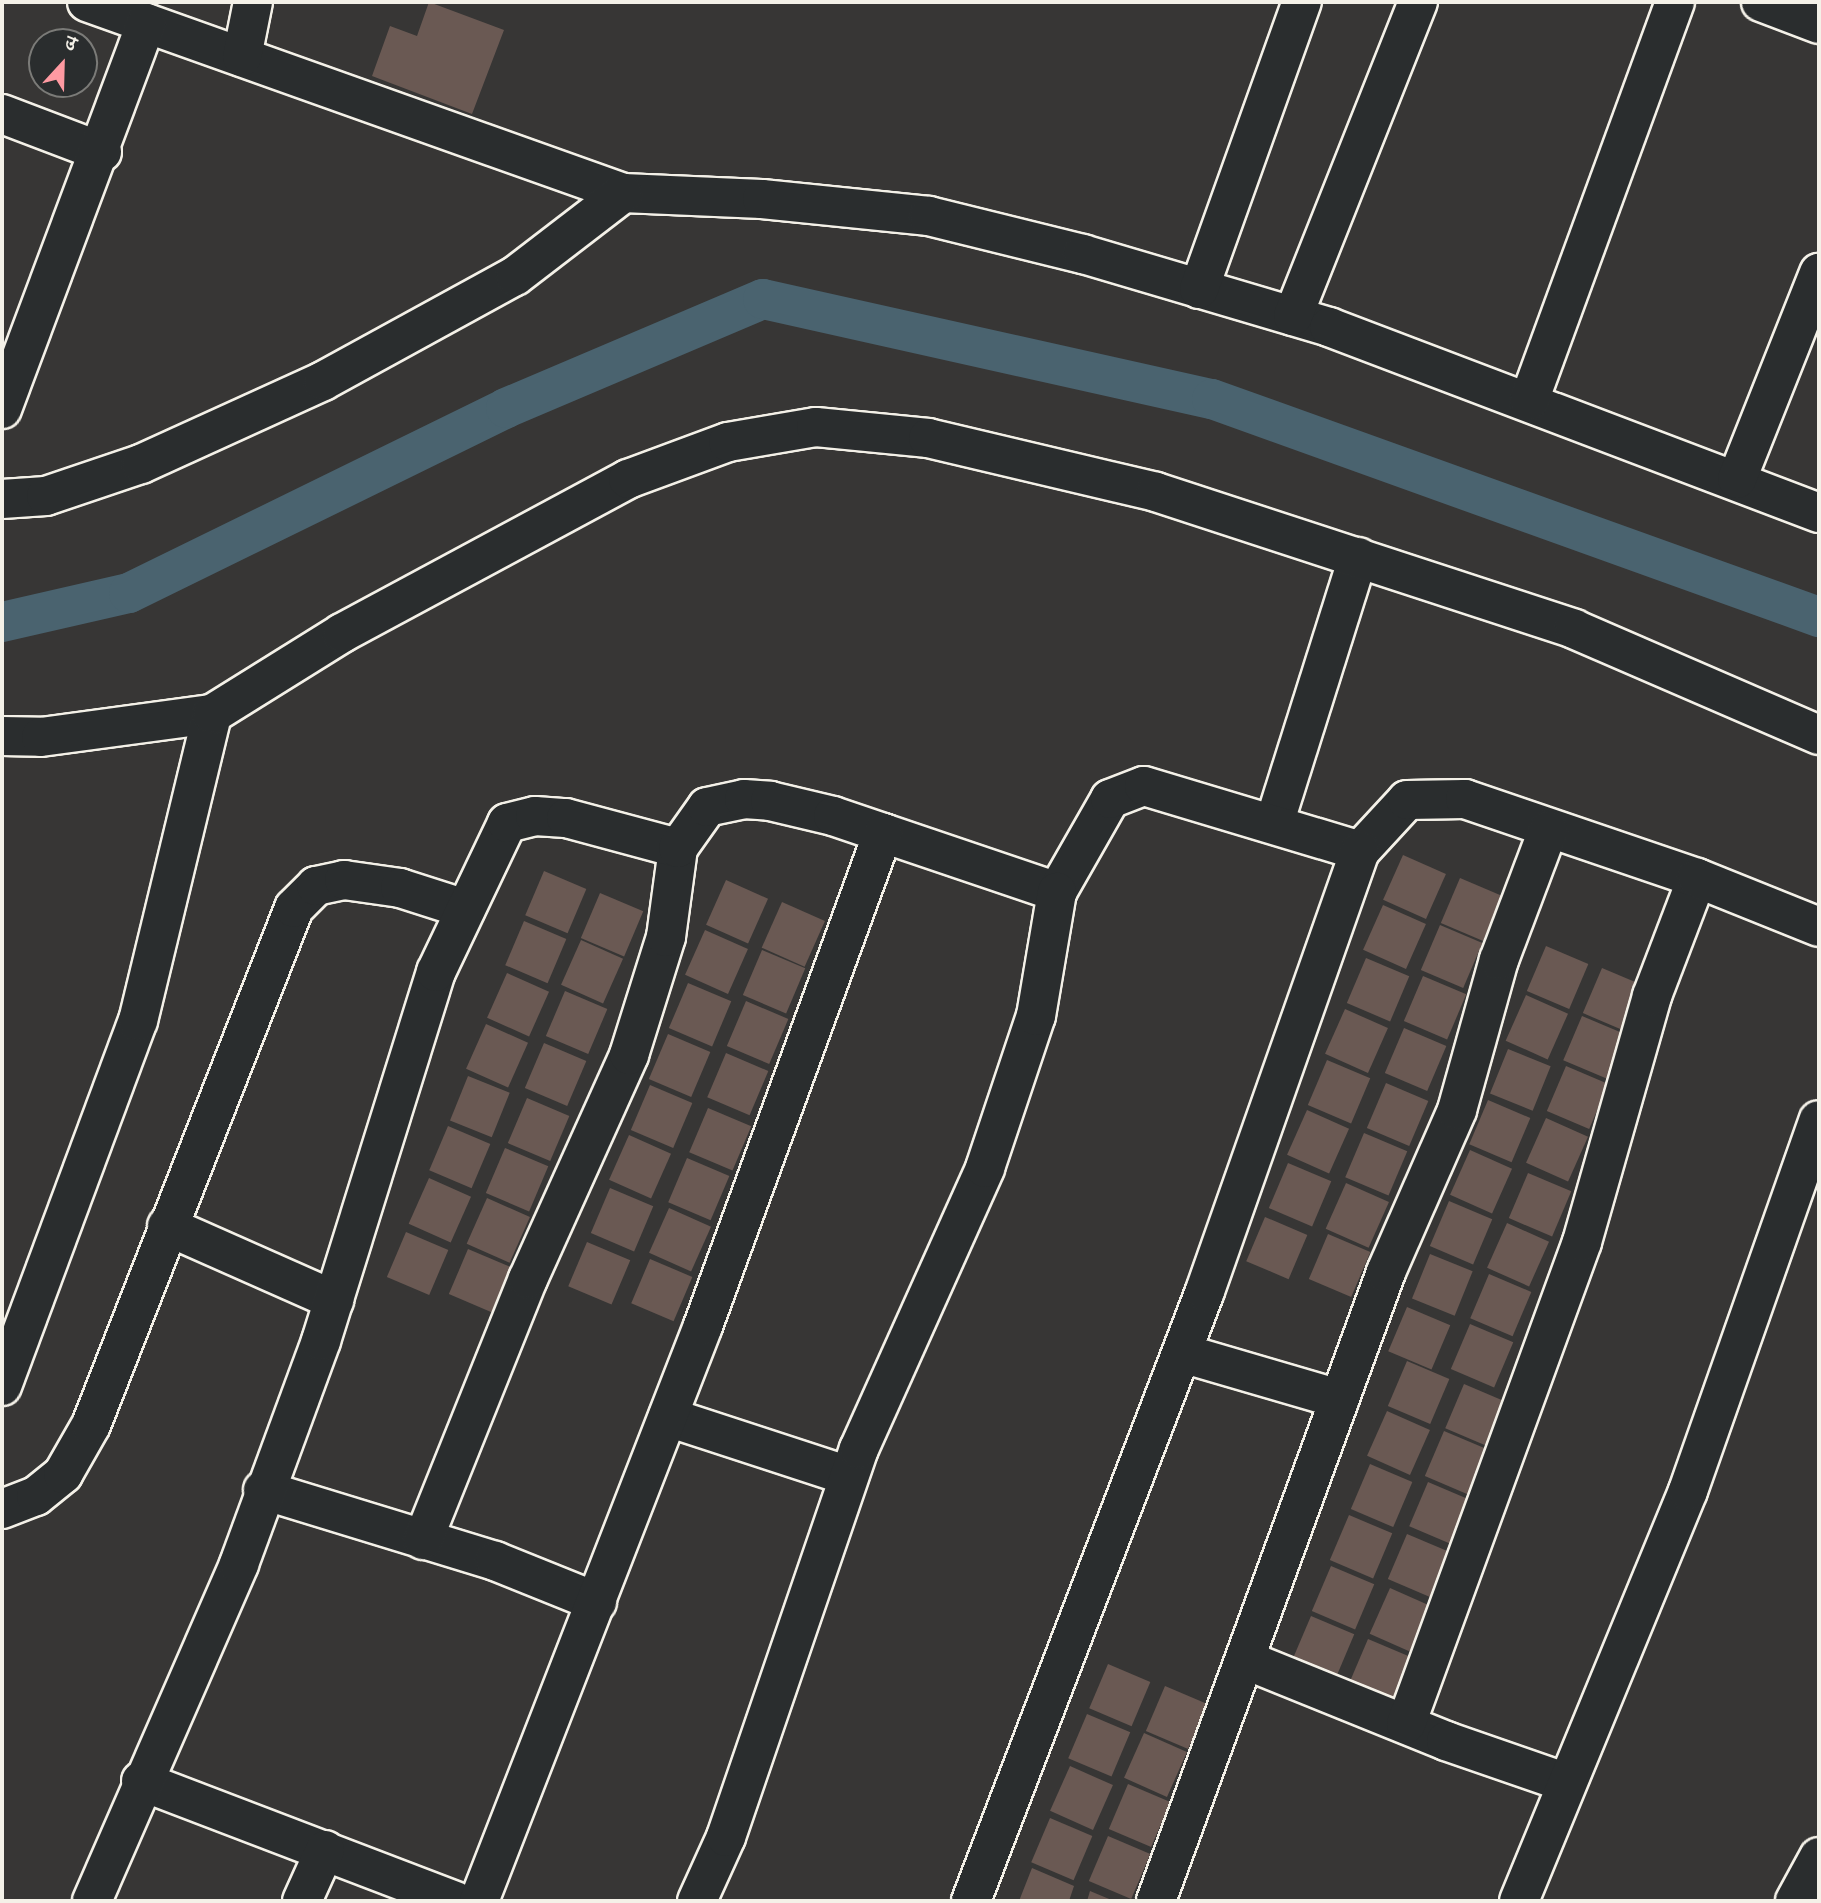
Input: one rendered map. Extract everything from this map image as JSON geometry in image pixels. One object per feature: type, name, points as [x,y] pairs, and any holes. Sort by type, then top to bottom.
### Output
[{"type":"street","points":[[87,2],[623,193],[762,200],[929,216],[1293,316],[1529,401],[1737,479],[1819,513]]},
{"type":"street","points":[[242,57],[253,2]]},
{"type":"street","points":[[1199,289],[1302,2]]},
{"type":"street","points":[[1293,316],[1418,2]]},
{"type":"street","points":[[1529,401],[1675,2]]},
{"type":"street","points":[[1761,2],[1819,24]]},
{"type":"street","points":[[2,409],[102,152],[146,23]]},
{"type":"street","points":[[2,114],[102,152]]},
{"type":"street","points":[[2,499],[47,496],[141,464],[323,381],[515,276],[623,193]]},
{"type":"street","points":[[1737,479],[1819,273]]},
{"type":"street","points":[[2,736],[41,737],[212,714],[342,633],[628,479],[728,442],[816,427],[928,438],[1156,492],[1574,629],[1819,735]]},
{"type":"street","points":[[1274,824],[1358,557]]},
{"type":"street","points":[[2,1386],[138,1021],[212,714]]},
{"type":"street","points":[[697,1901],[726,1837],[849,1476],[985,1168],[1036,1016],[1057,892],[1110,799],[1144,786],[1360,852]]},
{"type":"street","points":[[423,1540],[528,1279],[629,1055],[666,937],[678,848],[707,807],[744,799],[833,816],[1057,892]]},
{"type":"street","points":[[971,1901],[1182,1353],[1360,852],[1407,800],[1465,799],[1548,831],[1697,878],[1819,927]]},
{"type":"street","points":[[92,1901],[141,1782],[239,1564],[263,1490],[334,1300],[436,972],[507,823],[536,816],[566,818],[678,848]]},
{"type":"street","points":[[1156,1901],[1386,1272],[1457,1110],[1499,960],[1548,831]]},
{"type":"street","points":[[479,1901],[668,1417],[883,834]]},
{"type":"street","points":[[1406,1724],[1578,1254],[1622,1117],[1653,996],[1697,878]]},
{"type":"street","points":[[2,1509],[37,1496],[63,1474],[91,1425],[294,908],[316,886],[344,880],[400,888],[466,909]]},
{"type":"street","points":[[1519,1901],[1688,1491],[1819,1120]]},
{"type":"street","points":[[167,1226],[334,1300]]},
{"type":"street","points":[[1182,1353],[1339,1399]]},
{"type":"street","points":[[668,1417],[849,1476]]},
{"type":"street","points":[[263,1490],[495,1561],[597,1602]]},
{"type":"street","points":[[1246,1660],[1406,1724],[1567,1783]]},
{"type":"street","points":[[141,1782],[456,1901]]},
{"type":"street","points":[[302,1901],[325,1850]]},
{"type":"street","points":[[1796,1901],[1819,1857]]},
{"type":"building","points":[[429,2],[504,30],[472,114],[372,76],[390,26],[417,36]]},
{"type":"building","points":[[1403,855],[1446,874],[1426,919],[1383,900]]},
{"type":"building","points":[[544,871],[586,889],[568,933],[525,915]]},
{"type":"building","points":[[1460,878],[1502,896],[1483,941],[1441,923]]},
{"type":"building","points":[[726,880],[768,899],[748,943],[706,925]]},
{"type":"building","points":[[600,893],[643,911],[624,956],[581,938]]},
{"type":"building","points":[[782,902],[825,921],[805,967],[762,948]]},
{"type":"building","points":[[1383,905],[1426,924],[1406,969],[1363,950]]},
{"type":"building","points":[[524,921],[566,939],[548,983],[505,965]]},
{"type":"building","points":[[1440,925],[1482,943],[1463,988],[1421,970]]},
{"type":"building","points":[[705,930],[748,949],[728,994],[685,975]]},
{"type":"building","points":[[581,940],[623,959],[603,1003],[561,985]]},
{"type":"building","points":[[1546,946],[1588,964],[1569,1009],[1527,991]]},
{"type":"building","points":[[762,950],[805,968],[786,1013],[743,995]]},
{"type":"building","points":[[1366,958],[1409,976],[1390,1021],[1347,1003]]},
{"type":"building","points":[[1602,968],[1645,986],[1626,1031],[1583,1013]]},
{"type":"building","points":[[507,973],[549,992],[529,1036],[487,1018]]},
{"type":"building","points":[[1423,976],[1466,994],[1447,1039],[1404,1021]]},
{"type":"building","points":[[688,983],[731,1001],[712,1046],[669,1028]]},
{"type":"building","points":[[565,991],[607,1009],[588,1054],[546,1036]]},
{"type":"building","points":[[1526,995],[1568,1014],[1548,1059],[1506,1041]]},
{"type":"building","points":[[746,1001],[788,1019],[769,1064],[727,1046]]},
{"type":"building","points":[[1345,1009],[1388,1028],[1368,1073],[1325,1054]]},
{"type":"building","points":[[1582,1016],[1625,1034],[1607,1079],[1563,1060]]},
{"type":"building","points":[[486,1024],[528,1043],[508,1087],[466,1069]]},
{"type":"building","points":[[1404,1028],[1446,1046],[1427,1091],[1385,1073]]},
{"type":"building","points":[[668,1034],[710,1052],[691,1097],[649,1079]]},
{"type":"building","points":[[544,1043],[586,1061],[567,1106],[525,1088]]},
{"type":"building","points":[[1508,1049],[1551,1066],[1533,1111],[1490,1094]]},
{"type":"building","points":[[726,1053],[768,1071],[750,1115],[707,1097]]},
{"type":"building","points":[[1327,1060],[1370,1078],[1351,1123],[1308,1105]]},
{"type":"building","points":[[1566,1066],[1608,1084],[1589,1129],[1547,1111]]},
{"type":"building","points":[[468,1076],[510,1093],[492,1137],[450,1121]]},
{"type":"building","points":[[1386,1083],[1428,1101],[1409,1146],[1367,1128]]},
{"type":"building","points":[[650,1085],[692,1103],[673,1148],[631,1130]]},
{"type":"building","points":[[527,1098],[569,1116],[550,1161],[508,1143]]},
{"type":"building","points":[[1488,1100],[1530,1118],[1512,1162],[1469,1144]]},
{"type":"building","points":[[708,1108],[751,1126],[733,1171],[689,1152]]},
{"type":"building","points":[[1307,1110],[1349,1129],[1329,1173],[1287,1155]]},
{"type":"building","points":[[1546,1118],[1588,1137],[1568,1181],[1526,1163]]},
{"type":"building","points":[[448,1126],[490,1144],[472,1188],[429,1170]]},
{"type":"building","points":[[1364,1133],[1407,1151],[1389,1196],[1345,1177]]},
{"type":"building","points":[[629,1135],[671,1154],[651,1198],[609,1180]]},
{"type":"building","points":[[505,1148],[548,1166],[529,1211],[486,1193]]},
{"type":"building","points":[[1470,1150],[1512,1169],[1492,1213],[1450,1195]]},
{"type":"building","points":[[687,1158],[729,1176],[711,1220],[668,1202]]},
{"type":"building","points":[[1288,1163],[1331,1181],[1312,1226],[1269,1208]]},
{"type":"building","points":[[1528,1173],[1571,1191],[1552,1236],[1509,1218]]},
{"type":"building","points":[[429,1178],[471,1197],[451,1242],[409,1224]]},
{"type":"building","points":[[1346,1183],[1389,1202],[1369,1248],[1326,1229]]},
{"type":"building","points":[[610,1188],[653,1206],[634,1251],[591,1233]]},
{"type":"building","points":[[487,1198],[530,1217],[510,1263],[467,1244]]},
{"type":"building","points":[[1449,1201],[1492,1219],[1473,1264],[1430,1246]]},
{"type":"building","points":[[669,1208],[711,1227],[691,1271],[649,1253]]},
{"type":"building","points":[[1265,1217],[1307,1235],[1289,1279],[1246,1261]]},
{"type":"building","points":[[1507,1223],[1549,1242],[1529,1286],[1487,1268]]},
{"type":"building","points":[[406,1232],[448,1250],[429,1295],[387,1277]]},
{"type":"building","points":[[1328,1234],[1370,1252],[1351,1297],[1309,1279]]},
{"type":"building","points":[[587,1242],[630,1260],[612,1305],[568,1286]]},
{"type":"building","points":[[468,1249],[511,1267],[492,1312],[449,1294]]},
{"type":"building","points":[[1430,1254],[1473,1271],[1455,1316],[1412,1299]]},
{"type":"building","points":[[650,1259],[692,1277],[674,1321],[631,1303]]},
{"type":"building","points":[[1489,1274],[1531,1292],[1513,1336],[1470,1318]]},
{"type":"building","points":[[1407,1307],[1450,1325],[1432,1370],[1388,1351]]},
{"type":"building","points":[[1470,1324],[1513,1342],[1494,1387],[1451,1369]]},
{"type":"building","points":[[1407,1361],[1449,1379],[1430,1424],[1388,1406]]},
{"type":"building","points":[[1464,1384],[1506,1402],[1488,1446],[1445,1428]]},
{"type":"building","points":[[1387,1411],[1430,1430],[1410,1475],[1367,1456]]},
{"type":"building","points":[[1444,1431],[1487,1449],[1468,1494],[1425,1476]]},
{"type":"building","points":[[1370,1464],[1412,1482],[1393,1527],[1351,1509]]},
{"type":"building","points":[[1428,1482],[1470,1500],[1452,1544],[1409,1526]]},
{"type":"building","points":[[1349,1515],[1392,1533],[1373,1578],[1330,1560]]},
{"type":"building","points":[[1407,1534],[1450,1552],[1431,1597],[1388,1579]]},
{"type":"building","points":[[1331,1566],[1374,1584],[1355,1629],[1312,1611]]},
{"type":"building","points":[[1390,1588],[1433,1607],[1413,1653],[1370,1634]]},
{"type":"building","points":[[1311,1616],[1354,1634],[1335,1679],[1292,1661]]},
{"type":"building","points":[[1368,1639],[1411,1657],[1392,1702],[1349,1684]]},
{"type":"building","points":[[1108,1664],[1150,1682],[1132,1726],[1089,1708]]},
{"type":"building","points":[[1165,1686],[1207,1704],[1188,1749],[1146,1731]]},
{"type":"building","points":[[1087,1714],[1130,1732],[1112,1777],[1068,1758]]},
{"type":"building","points":[[1144,1733],[1187,1752],[1167,1797],[1124,1778]]},
{"type":"building","points":[[1070,1766],[1113,1785],[1093,1830],[1050,1811]]},
{"type":"building","points":[[1128,1784],[1170,1802],[1151,1847],[1109,1829]]},
{"type":"building","points":[[1050,1818],[1092,1836],[1074,1880],[1031,1862]]},
{"type":"building","points":[[1108,1836],[1150,1854],[1131,1899],[1089,1881]]},
{"type":"building","points":[[1032,1868],[1074,1886],[1069,1901],[1019,1901]]},
{"type":"building","points":[[1090,1891],[1114,1901],[1087,1901]]},
{"type":"waterway","points":[[2,622],[129,593],[506,408],[763,299],[1212,399],[1819,617]]}]
